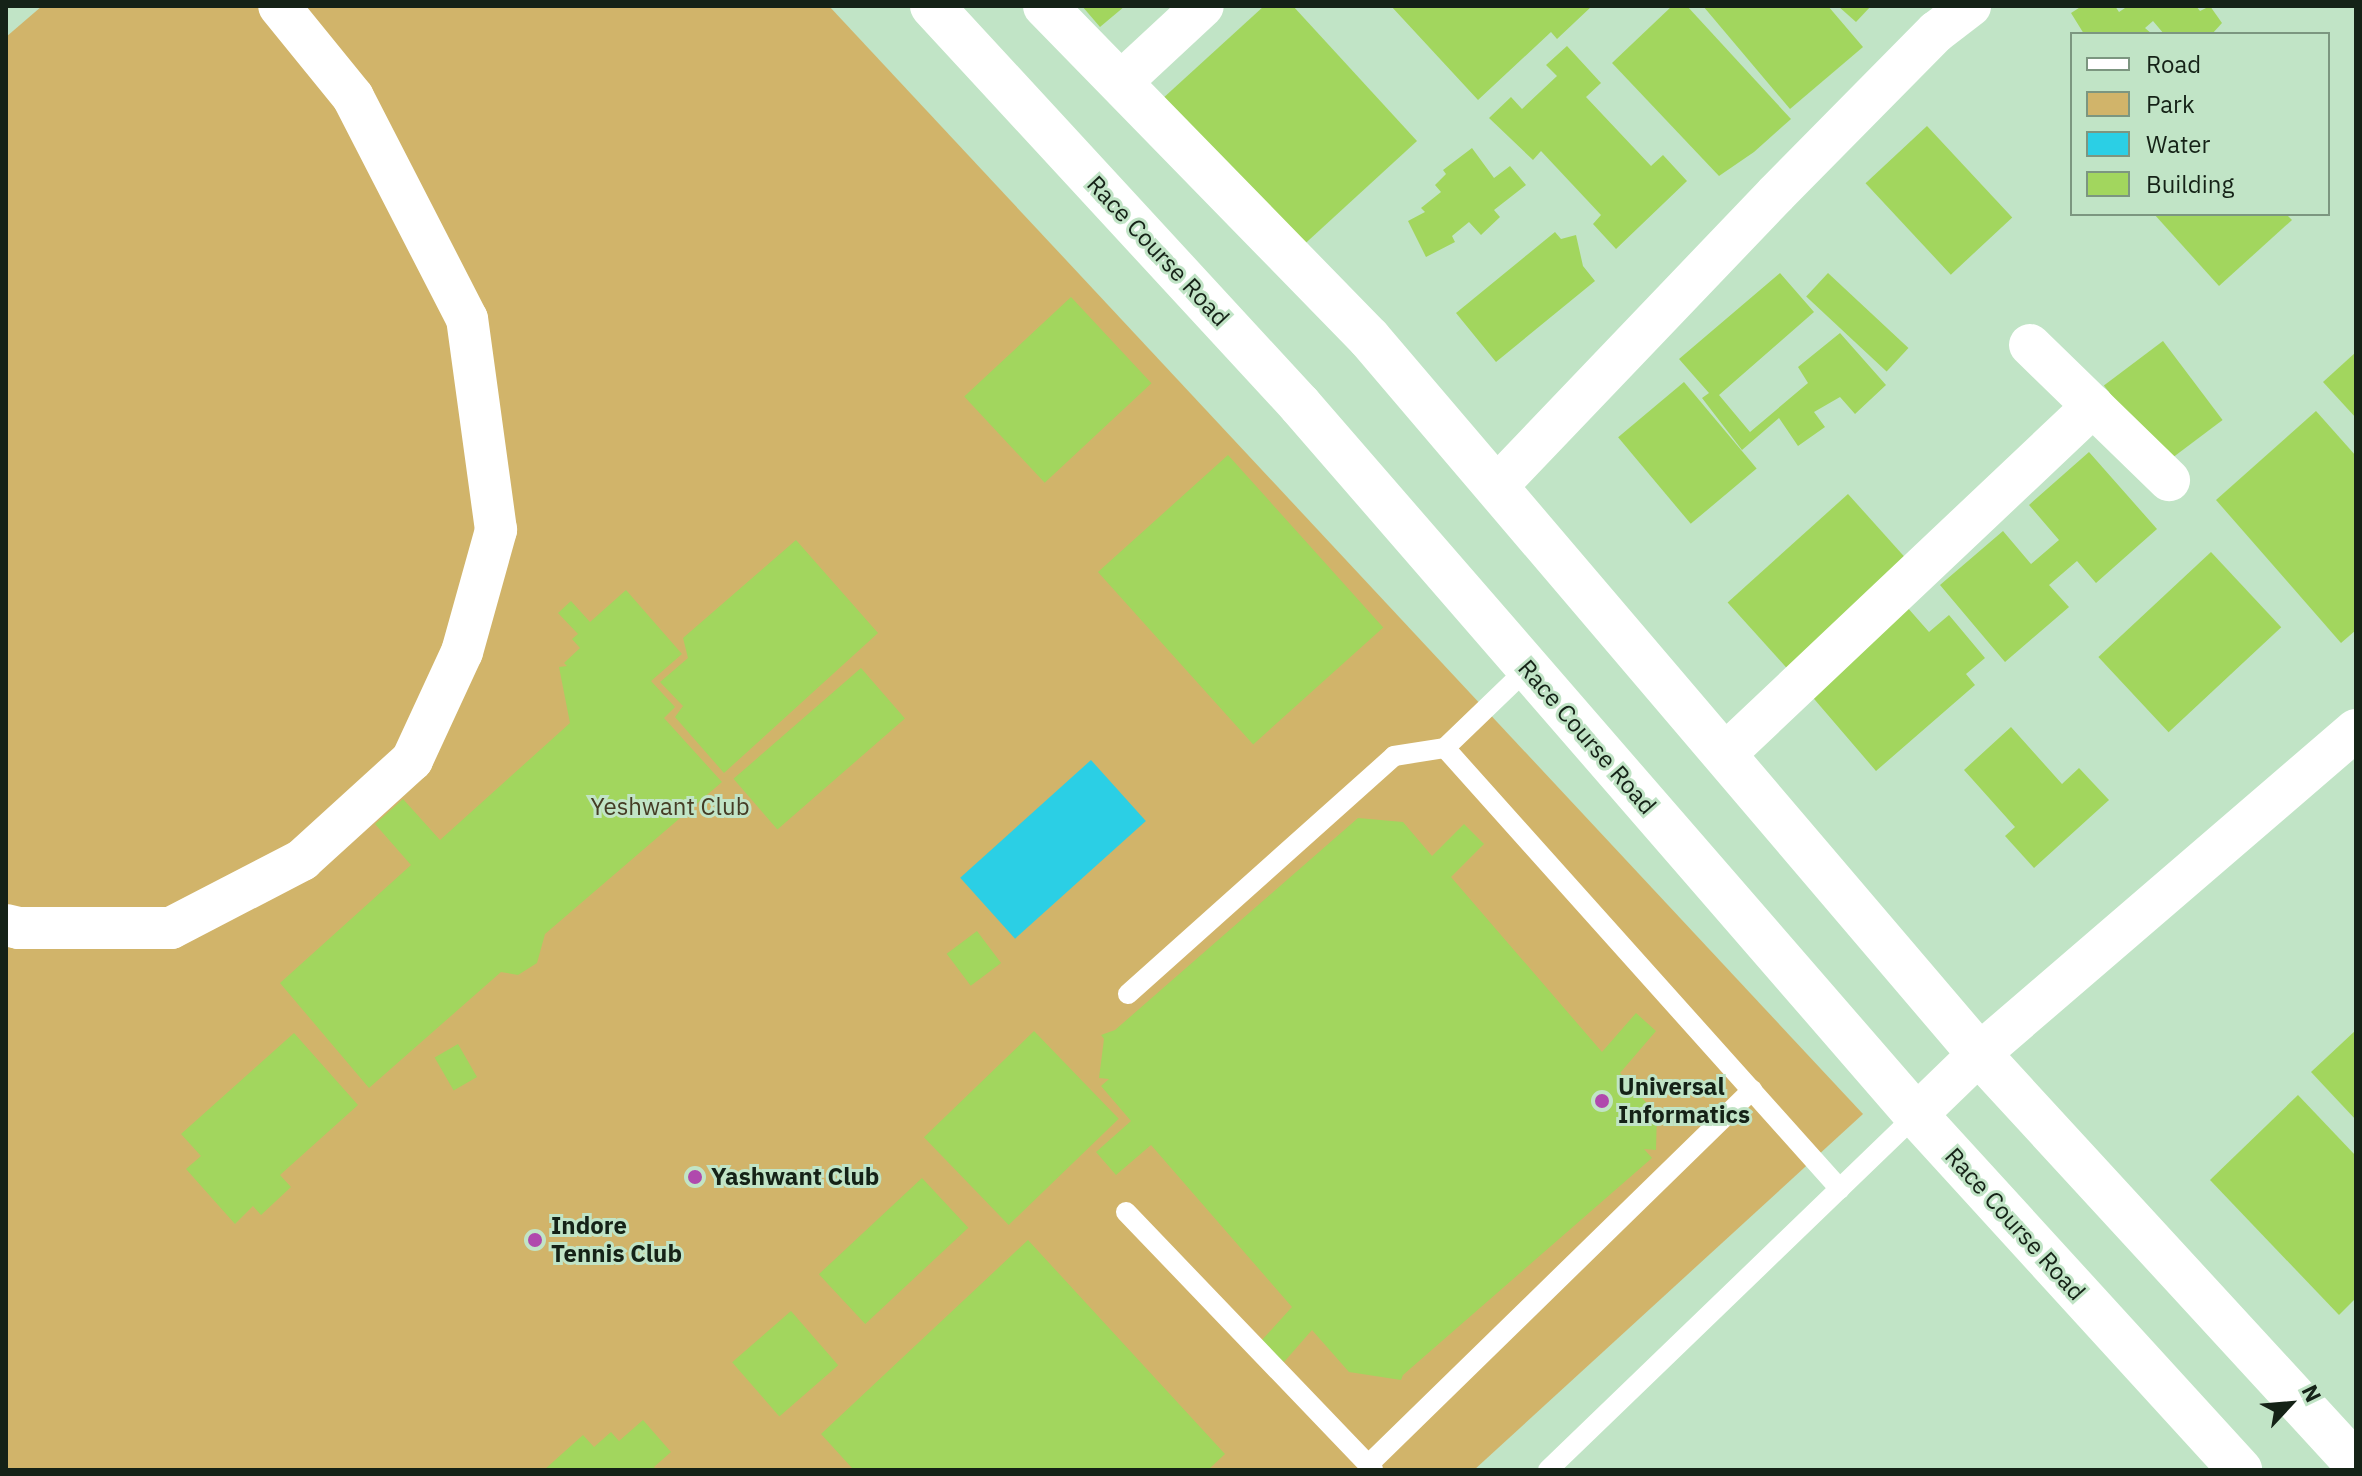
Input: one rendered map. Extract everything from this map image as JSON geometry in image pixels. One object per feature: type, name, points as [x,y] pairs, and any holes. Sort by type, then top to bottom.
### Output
[{"type":"main road","name":"Race Course Road","points":[[932,6],[1300,405],[1916,1115],[2240,1470]]},
{"type":"main road","points":[[1045,6],[1369,338],[1979,1054],[2356,1464]]},
{"type":"street","points":[[6,925],[19,928],[171,928],[302,860],[412,760],[462,652],[496,530],[467,319],[353,97],[279,6]]},
{"type":"street","points":[[1120,83],[1203,6]]},
{"type":"street","points":[[1496,487],[1787,183],[1936,32],[1970,6]]},
{"type":"street","points":[[2030,345],[2169,480]]},
{"type":"street","points":[[1724,755],[2093,406]]},
{"type":"street","points":[[1916,1115],[1979,1054],[2356,730]]},
{"type":"lane","points":[[1128,994],[1394,756],[1445,748],[1528,668]]},
{"type":"lane","points":[[1445,748],[1840,1189]]},
{"type":"lane","points":[[1126,1212],[1371,1467],[1752,1090]]},
{"type":"lane","points":[[1548,1470],[1916,1115]]},
{"type":"green space","name":"Yeshwant Club","points":[[42,6],[829,6],[1863,1114],[1474,1470],[6,1470],[6,37]]},
{"type":"water","points":[[1091,760],[1146,821],[1015,939],[960,878]]},
{"type":"building","points":[[1082,6],[1125,6],[1100,27]]},
{"type":"building","points":[[1264,6],[1293,6],[1417,141],[1297,251],[1161,100]]},
{"type":"building","points":[[1391,6],[1592,6],[1557,39],[1551,32],[1478,100]]},
{"type":"building","points":[[1672,6],[1687,6],[1791,119],[1754,152],[1719,176],[1612,63]]},
{"type":"building","points":[[1703,6],[1828,6],[1863,47],[1790,109]]},
{"type":"building","points":[[1838,6],[1871,6],[1856,22]]},
{"type":"building","points":[[2082,6],[2115,6],[2119,12],[2128,6],[2196,6],[2200,11],[2210,6],[2222,23],[2214,32],[2162,32],[2153,21],[2145,28],[2150,32],[2083,32],[2071,13]]},
{"type":"building","points":[[1567,46],[1601,83],[1586,97],[1651,166],[1663,155],[1687,181],[1616,249],[1593,224],[1601,215],[1541,151],[1533,160],[1489,118],[1511,97],[1522,109],[1557,76],[1546,65]]},
{"type":"building","points":[[1927,126],[2012,217],[1951,275],[1866,183]]},
{"type":"building","points":[[1472,148],[1494,178],[1510,166],[1526,185],[1494,210],[1500,217],[1481,235],[1469,222],[1452,236],[1455,242],[1426,257],[1408,221],[1425,212],[1421,208],[1441,192],[1435,185],[1446,174],[1443,170]]},
{"type":"building","points":[[2156,216],[2288,216],[2292,220],[2219,286]]},
{"type":"building","points":[[1555,232],[1561,239],[1576,235],[1583,266],[1595,281],[1496,362],[1456,313]]},
{"type":"building","points":[[1780,273],[1814,312],[1719,395],[1750,432],[1808,383],[1798,367],[1840,333],[1886,385],[1855,414],[1840,397],[1814,412],[1825,427],[1798,446],[1779,418],[1742,450],[1702,398],[1709,393],[1679,359]]},
{"type":"building","points":[[1828,273],[1908,348],[1887,371],[1806,296]]},
{"type":"building","points":[[1071,297],[1151,383],[1045,483],[964,397]]},
{"type":"building","points":[[2163,341],[2223,420],[2163,465],[2104,386]]},
{"type":"building","points":[[2356,352],[2356,418],[2323,382]]},
{"type":"building","points":[[1684,382],[1757,469],[1691,524],[1618,437]]},
{"type":"building","points":[[2316,411],[2356,456],[2356,630],[2341,643],[2216,500]]},
{"type":"building","points":[[2089,452],[2157,529],[2096,583],[2077,561],[2049,585],[2069,607],[2005,662],[1940,585],[2003,531],[2031,564],[2059,540],[2029,505]]},
{"type":"building","points":[[1228,455],[1383,627],[1253,745],[1098,572]]},
{"type":"building","points":[[1848,494],[1908,560],[1787,669],[1728,602]]},
{"type":"building","points":[[796,540],[878,633],[724,773],[675,717],[683,706],[660,682],[688,658],[683,638]]},
{"type":"building","points":[[2211,552],[2281,627],[2169,732],[2098,657]]},
{"type":"building","points":[[626,590],[682,654],[651,681],[675,707],[664,718],[722,782],[545,934],[537,963],[518,975],[501,972],[369,1088],[280,983],[411,865],[375,824],[403,799],[440,840],[570,723],[559,667],[567,666],[564,663],[580,648],[572,639],[578,634],[558,613],[571,601],[590,622]]},
{"type":"building","points":[[1907,607],[1929,632],[1949,615],[1985,658],[1966,674],[1975,685],[1876,771],[1809,693]]},
{"type":"building","points":[[861,668],[905,719],[777,829],[733,779]]},
{"type":"building","points":[[2011,727],[2062,784],[2079,768],[2109,800],[2034,868],[2005,836],[2015,827],[1964,770]]},
{"type":"building","points":[[1358,818],[1403,822],[1432,856],[1464,824],[1484,844],[1451,877],[1602,1052],[1636,1013],[1656,1031],[1620,1073],[1652,1109],[1648,1112],[1657,1112],[1656,1150],[1644,1149],[1652,1158],[1403,1375],[1401,1380],[1349,1372],[1312,1330],[1284,1362],[1261,1341],[1292,1307],[1151,1145],[1116,1175],[1096,1152],[1131,1121],[1101,1086],[1109,1079],[1099,1078],[1104,1039],[1101,1035],[1115,1030]]},
{"type":"building","points":[[977,931],[1001,963],[971,986],[947,954]]},
{"type":"building","points":[[2356,1030],[2356,1120],[2311,1072]]},
{"type":"building","points":[[1034,1031],[1119,1119],[1009,1225],[924,1137]]},
{"type":"building","points":[[294,1033],[358,1105],[280,1175],[291,1187],[261,1215],[253,1206],[235,1224],[186,1169],[201,1156],[181,1134]]},
{"type":"building","points":[[458,1044],[477,1077],[454,1090],[435,1058]]},
{"type":"building","points":[[2298,1095],[2356,1156],[2356,1298],[2339,1315],[2210,1180]]},
{"type":"building","points":[[922,1178],[968,1228],[865,1324],[819,1274]]},
{"type":"building","points":[[1028,1240],[1225,1454],[1208,1470],[849,1470],[852,1468],[821,1434]]},
{"type":"building","points":[[791,1311],[838,1365],[779,1417],[732,1362]]},
{"type":"building","points":[[643,1420],[671,1452],[654,1467],[657,1470],[544,1470],[583,1435],[594,1447],[611,1432],[619,1441]]},
{"type":"place","name":"Universal Informatics","points":[[1602,1101]]},
{"type":"place","name":"Yashwant Club","points":[[695,1177]]},
{"type":"place","name":"Indore Tennis Club","points":[[535,1240]]}]
